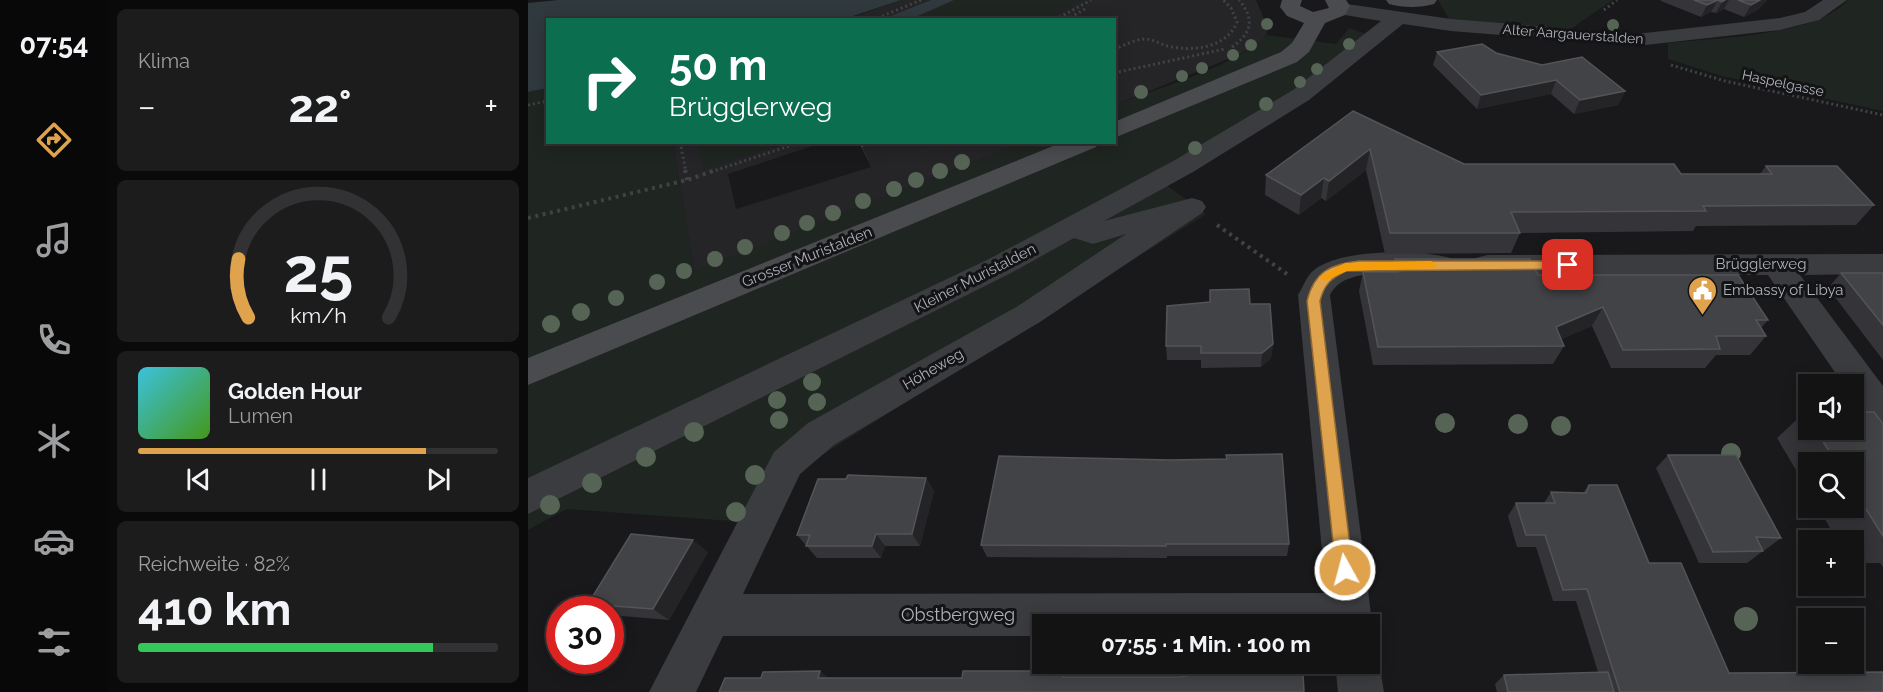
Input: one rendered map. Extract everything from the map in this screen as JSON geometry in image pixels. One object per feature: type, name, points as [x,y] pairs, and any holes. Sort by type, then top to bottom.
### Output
[{"type":"main road","points":[[1292,0],[1290,7],[1296,13],[1317,18],[1332,15],[1337,4]]},
{"type":"main road","points":[[1397,9],[1424,0]]},
{"type":"main road","points":[[1116,130],[1289,57],[1307,39],[1317,18]]},
{"type":"main road","name":"Grosser Muristalden","points":[[528,372],[1082,144]]},
{"type":"street","name":"Alter Aargauerstalden","points":[[1337,4],[1397,9],[1636,40],[1780,24],[1812,16],[1837,0]]},
{"type":"street","name":"Kleiner Muristalden","points":[[528,497],[897,317],[1071,228],[1239,136],[1301,95],[1397,9]]},
{"type":"street","name":"Höheweg","points":[[672,692],[787,463],[820,434],[1029,314],[1192,207],[1093,234],[1071,228]]},
{"type":"street","points":[[1776,264],[1883,413]]},
{"type":"street","name":"Brügglerweg","points":[[1304,278],[1359,266],[1883,264]]},
{"type":"street","points":[[1304,278],[1315,290],[1313,301],[1350,614]]},
{"type":"street","name":"Obstbergweg","points":[[711,615],[1032,617]]},
{"type":"street","points":[[1359,674],[1361,692]]},
{"type":"path","points":[[878,18],[921,0]]},
{"type":"path","points":[[1058,18],[1091,0]]},
{"type":"path","points":[[1116,48],[1147,39],[1185,48],[1206,46],[1222,40],[1234,31],[1237,22],[1231,8],[1223,0]]},
{"type":"path","points":[[1116,73],[1212,53],[1239,43],[1250,32],[1252,20],[1239,0]]},
{"type":"path","points":[[1069,18],[1085,9],[1078,6]]},
{"type":"path","name":"Haspelgasse","points":[[1678,68],[1725,81],[1883,115]]},
{"type":"path","points":[[528,105],[546,101]]},
{"type":"path","points":[[680,144],[687,180]]},
{"type":"path","points":[[528,218],[687,180],[698,174],[795,144]]},
{"type":"path","points":[[1228,233],[1304,278]]},
{"type":"shaded area","points":[[558,0],[901,0],[847,18],[546,18],[546,88],[528,92],[528,3]]},
{"type":"shaded area","points":[[901,0],[1256,0],[1268,28],[1259,44],[1238,55],[1116,105],[1116,18],[850,18]]},
{"type":"shaded area","points":[[931,0],[1083,0],[1050,18],[888,18]]},
{"type":"shaded area","points":[[931,0],[954,0],[913,18],[886,18]]},
{"type":"shaded area","points":[[1438,0],[1613,0],[1569,30],[1449,19]]},
{"type":"shaded area","points":[[1848,0],[1883,0],[1883,111],[1722,76],[1668,59],[1668,43],[1737,37],[1790,28],[1833,12]]},
{"type":"shaded area","points":[[1349,28],[1366,34],[1353,53],[1158,179],[1206,214],[819,457],[745,522],[567,509],[528,530],[528,92],[546,88],[546,144],[673,144],[694,271],[1018,144],[1116,144],[1116,105],[1219,65],[1256,45],[1266,35],[1336,44]]},
{"type":"shaded area","points":[[673,144],[818,144],[728,174],[736,209],[871,167],[860,144],[1018,144],[694,272]]},
{"type":"shaded area","points":[[698,144],[785,144],[703,170]]},
{"type":"building","points":[[1694,0],[1718,0],[1707,5]]},
{"type":"building","points":[[1738,0],[1760,0],[1751,5]]},
{"type":"building","points":[[1482,44],[1496,53],[1542,65],[1582,57],[1625,91],[1580,100],[1556,80],[1481,95],[1437,52]]},
{"type":"building","points":[[1353,111],[1464,164],[1674,164],[1681,174],[1772,174],[1766,166],[1837,166],[1874,205],[1703,206],[1706,211],[1511,212],[1520,233],[1390,233],[1370,149],[1329,181],[1324,178],[1301,195],[1266,175]]},
{"type":"building","points":[[1395,259],[1530,259],[1538,275],[1738,275],[1768,320],[1756,320],[1766,336],[1716,336],[1720,349],[1623,350],[1603,307],[1556,327],[1564,346],[1378,347],[1363,272],[1398,272]]},
{"type":"building","points":[[1841,273],[1883,273],[1883,325]]},
{"type":"building","points":[[1249,289],[1250,304],[1270,304],[1273,344],[1262,353],[1201,353],[1201,346],[1166,346],[1167,306],[1210,302],[1210,290]]},
{"type":"building","points":[[1864,412],[1874,412],[1883,424],[1883,536],[1864,506],[1864,452],[1830,452],[1822,440],[1864,440]]},
{"type":"building","points":[[1282,454],[1289,544],[981,545],[999,456],[1170,460],[1227,459],[1226,455]]},
{"type":"building","points":[[1668,455],[1736,455],[1781,538],[1756,537],[1763,551],[1713,552]]},
{"type":"building","points":[[848,475],[926,478],[912,534],[876,534],[872,546],[806,546],[810,535],[797,535],[818,479],[846,479]]},
{"type":"building","points":[[1589,485],[1617,485],[1649,563],[1681,563],[1729,673],[1864,674],[1864,672],[1883,672],[1883,692],[1620,692],[1587,589],[1563,590],[1545,535],[1526,535],[1516,503],[1555,503],[1551,492],[1586,493]]},
{"type":"building","points":[[631,534],[693,540],[653,609],[624,607],[624,596],[593,596]]},
{"type":"building","points":[[820,671],[818,678],[962,678],[963,671],[1032,671],[1032,674],[1063,674],[1063,677],[1181,677],[1195,674],[1303,674],[1304,692],[719,692],[725,678],[761,678],[763,672]]},
{"type":"building","points":[[1608,672],[1614,692],[1508,692],[1504,675]]},
{"type":"slow traffic","points":[[1325,277],[1345,267],[1431,265]]},
{"type":"place","name":"Embassy of Libya","points":[[1702,316]]},
{"type":"route","points":[[1345,570],[1313,301],[1317,286],[1324,277],[1345,267],[1568,265]]}]
